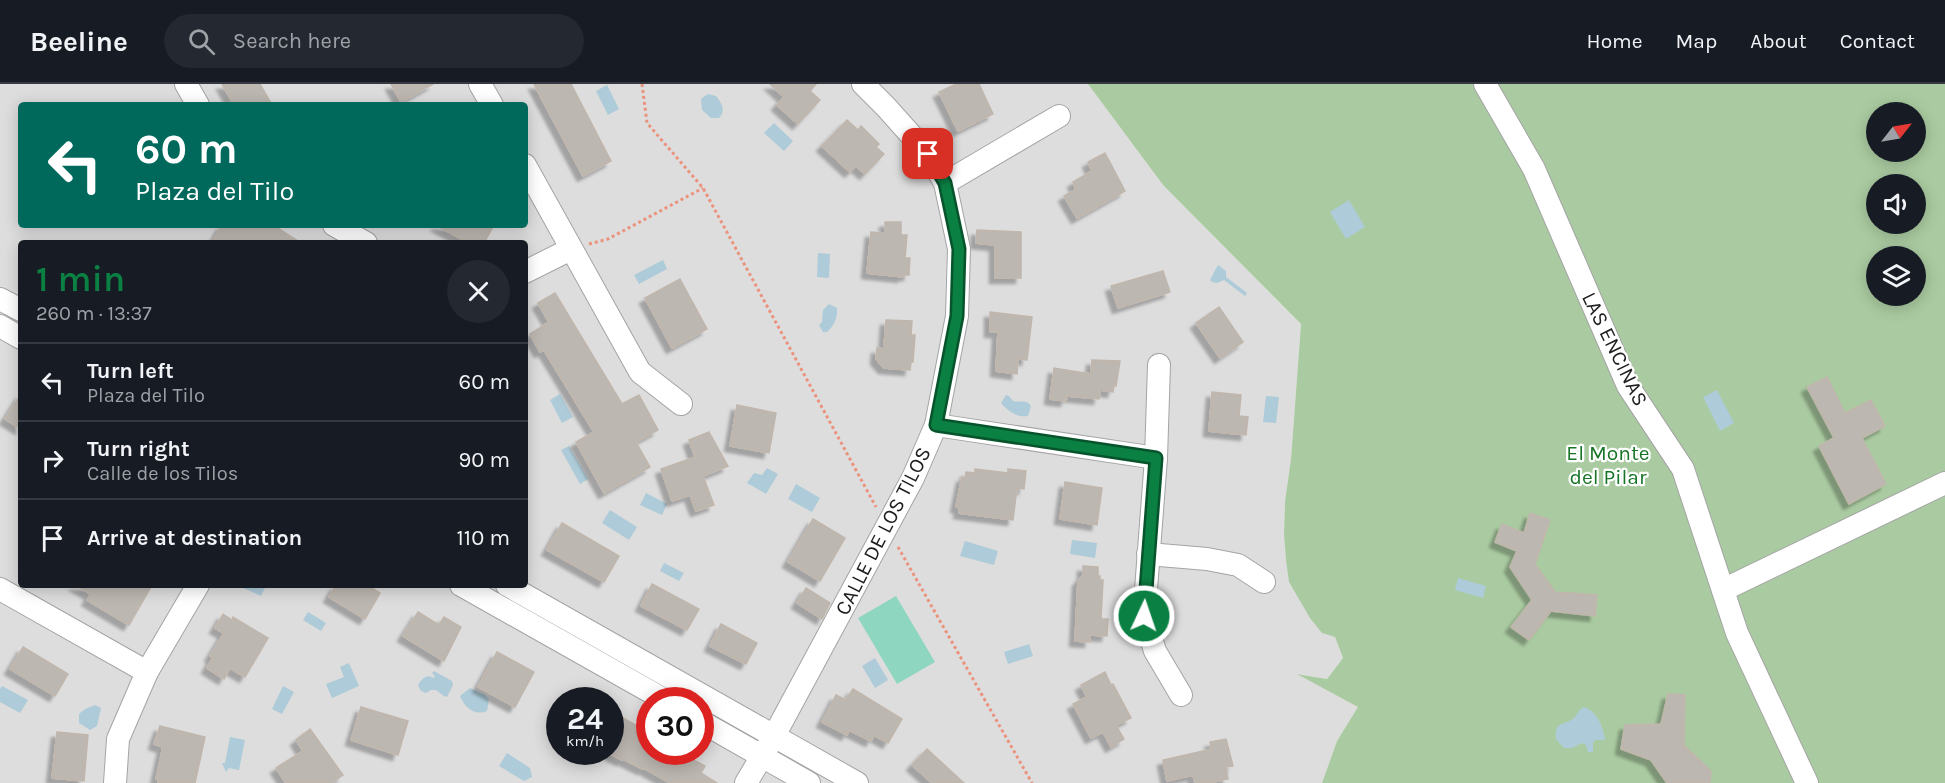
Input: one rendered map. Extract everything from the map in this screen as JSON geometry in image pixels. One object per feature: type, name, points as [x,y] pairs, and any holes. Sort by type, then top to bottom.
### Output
[{"type":"street","points":[[186,84],[196,102]]},
{"type":"street","points":[[480,84],[490,102]]},
{"type":"street","name":"CALLE DE LOS TILOS","points":[[746,783],[914,478],[936,425],[957,316],[959,249],[945,183],[928,154],[863,84]]},
{"type":"street","name":"LAS ENCINAS","points":[[1485,84],[1534,169],[1628,386],[1683,469],[1737,633],[1807,783]]},
{"type":"street","points":[[945,183],[1059,116]]},
{"type":"street","points":[[528,170],[640,372],[681,404]]},
{"type":"street","points":[[339,228],[361,240]]},
{"type":"street","points":[[528,270],[571,249]]},
{"type":"street","points":[[0,298],[18,308]]},
{"type":"street","points":[[0,326],[18,336]]},
{"type":"street","points":[[1159,365],[1156,458],[1144,616],[1155,651],[1181,695]]},
{"type":"street","points":[[936,425],[1156,458]]},
{"type":"street","points":[[1723,590],[1945,483]]},
{"type":"street","points":[[1148,554],[1207,559],[1238,565],[1263,582]]},
{"type":"street","points":[[115,783],[118,739],[147,672],[196,588]]},
{"type":"street","points":[[466,588],[642,687]]},
{"type":"street","points":[[512,588],[768,746],[809,783]]},
{"type":"street","points":[[0,589],[147,672]]},
{"type":"street","points":[[714,725],[857,783]]},
{"type":"path","points":[[642,84],[648,123],[703,188],[887,528],[1032,783]]},
{"type":"path","points":[[571,249],[608,239],[703,188]]},
{"type":"shaded area","points":[[0,84],[1088,84],[1163,185],[1301,324],[1291,459],[1285,501],[1286,560],[1335,637],[1343,658],[1327,679],[1300,674],[1359,707],[1337,741],[1322,783],[0,783]]},
{"type":"green space","name":"El Monte del Pilar","points":[[1088,84],[1945,84],[1945,783],[1322,783],[1337,741],[1358,707],[1297,674],[1327,679],[1343,658],[1335,637],[1322,633],[1310,618],[1289,582],[1286,560],[1285,501],[1291,459],[1301,324],[1163,185]]},
{"type":"green space","points":[[896,596],[935,662],[897,684],[858,618]]},
{"type":"water","points":[[607,85],[619,109],[608,115],[596,91]]},
{"type":"water","points":[[708,94],[716,96],[721,104],[723,110],[719,118],[711,118],[702,110],[701,99]]},
{"type":"water","points":[[774,123],[793,141],[784,151],[764,133]]},
{"type":"water","points":[[1349,200],[1365,227],[1346,239],[1330,212]]},
{"type":"water","points":[[818,253],[830,254],[829,278],[817,277]]},
{"type":"water","points":[[663,260],[667,269],[639,284],[634,275]]},
{"type":"water","points":[[1218,265],[1226,271],[1226,277],[1247,293],[1245,296],[1224,280],[1217,283],[1210,280]]},
{"type":"water","points":[[829,304],[837,308],[837,315],[832,327],[827,332],[823,332],[819,325],[822,322],[823,310]]},
{"type":"water","points":[[1717,390],[1734,423],[1720,431],[1703,397]]},
{"type":"water","points":[[560,394],[573,417],[562,423],[550,400]]},
{"type":"water","points":[[1006,395],[1013,401],[1029,404],[1031,406],[1028,416],[1016,415],[1004,406],[1001,403]]},
{"type":"water","points":[[1266,396],[1279,397],[1276,423],[1263,422]]},
{"type":"water","points":[[569,446],[588,479],[580,484],[561,450]]},
{"type":"water","points":[[767,468],[778,474],[766,494],[747,483],[754,473],[762,475]]},
{"type":"water","points":[[796,484],[820,498],[812,512],[788,499]]},
{"type":"water","points":[[646,493],[667,504],[662,515],[640,505]]},
{"type":"water","points":[[610,510],[637,527],[629,540],[602,523]]},
{"type":"water","points":[[1072,540],[1097,543],[1095,558],[1070,554]]},
{"type":"water","points":[[965,541],[998,551],[994,565],[960,556]]},
{"type":"water","points":[[664,563],[684,573],[679,581],[660,571]]},
{"type":"water","points":[[1458,578],[1486,586],[1483,598],[1455,590]]},
{"type":"water","points":[[243,588],[265,588],[261,596]]},
{"type":"water","points":[[308,612],[326,623],[321,631],[303,620]]},
{"type":"water","points":[[1029,644],[1033,656],[1008,664],[1004,652]]},
{"type":"water","points":[[875,658],[888,680],[875,688],[862,666]]},
{"type":"water","points":[[349,663],[359,686],[332,698],[326,684],[344,677],[340,667]]},
{"type":"water","points":[[434,671],[452,681],[453,685],[447,697],[436,690],[426,693],[421,691],[418,685],[426,676],[434,678],[432,673]]},
{"type":"water","points":[[2,686],[28,700],[20,713],[0,702]]},
{"type":"water","points":[[283,686],[294,692],[282,714],[272,709]]},
{"type":"water","points":[[470,688],[489,699],[487,711],[474,712],[464,704],[460,696]]},
{"type":"water","points":[[95,705],[101,708],[97,726],[90,730],[79,723],[79,714]]},
{"type":"water","points":[[1584,707],[1596,716],[1605,740],[1595,740],[1593,752],[1588,752],[1586,745],[1582,743],[1572,748],[1564,748],[1556,739],[1558,726],[1574,718]]},
{"type":"water","points":[[230,737],[245,740],[239,770],[229,768],[226,772],[222,763],[225,763]]},
{"type":"water","points":[[507,753],[530,768],[532,777],[524,781],[499,766]]},
{"type":"building","points":[[222,84],[260,84],[270,102],[232,102]]},
{"type":"building","points":[[391,84],[433,84],[401,102]]},
{"type":"building","points":[[534,84],[571,84],[611,161],[583,176]]},
{"type":"building","points":[[770,84],[816,84],[810,91],[820,100],[798,124],[777,105],[784,97]]},
{"type":"building","points":[[956,84],[979,84],[993,114],[958,131],[939,92]]},
{"type":"building","points":[[847,120],[858,130],[861,126],[879,144],[876,147],[884,154],[865,174],[856,166],[850,172],[822,146]]},
{"type":"building","points":[[1105,153],[1125,191],[1077,218],[1064,196],[1076,189],[1073,182],[1092,171],[1088,162]]},
{"type":"building","points":[[885,222],[901,222],[901,235],[907,235],[905,258],[910,258],[909,275],[903,275],[903,277],[867,273],[871,232],[885,233]]},
{"type":"building","points":[[220,228],[278,228],[296,240],[214,240]]},
{"type":"building","points":[[442,228],[492,228],[486,240],[464,240]]},
{"type":"building","points":[[977,230],[1021,232],[1021,278],[995,278],[995,245],[976,243]]},
{"type":"building","points":[[1163,271],[1170,292],[1118,308],[1111,286]]},
{"type":"building","points":[[680,279],[707,329],[672,348],[645,298]]},
{"type":"building","points":[[555,293],[622,404],[639,395],[658,430],[636,442],[650,467],[604,493],[576,442],[594,432],[544,350],[540,352],[530,334],[549,322],[538,303]]},
{"type":"building","points":[[1219,307],[1243,342],[1220,358],[1196,323]]},
{"type":"building","points":[[990,312],[1032,317],[1027,360],[1018,359],[1017,374],[996,371],[998,332],[990,332]]},
{"type":"building","points":[[886,320],[912,321],[911,335],[915,335],[913,362],[911,362],[910,370],[884,368],[876,359],[877,348],[884,349]]},
{"type":"building","points":[[1092,360],[1120,361],[1113,392],[1100,390],[1099,399],[1067,396],[1066,401],[1050,399],[1054,368],[1091,374]]},
{"type":"building","points":[[1827,377],[1845,413],[1871,400],[1885,426],[1862,438],[1886,484],[1849,504],[1819,446],[1834,438],[1807,387]]},
{"type":"building","points":[[1212,392],[1241,395],[1239,416],[1248,417],[1246,435],[1209,431]]},
{"type":"building","points":[[18,399],[18,427],[5,419]]},
{"type":"building","points":[[737,405],[776,413],[769,453],[730,446]]},
{"type":"building","points":[[709,432],[728,466],[703,476],[714,505],[696,511],[690,495],[672,501],[661,469],[695,457],[689,440]]},
{"type":"building","points":[[975,469],[1008,473],[1008,469],[1026,471],[1024,489],[1017,488],[1013,520],[959,513],[960,508],[956,507],[962,477],[965,478],[966,472],[975,473]]},
{"type":"building","points":[[1065,482],[1102,488],[1097,525],[1060,519]]},
{"type":"building","points":[[1530,513],[1550,520],[1535,564],[1555,592],[1597,595],[1595,616],[1551,611],[1529,640],[1511,627],[1532,600],[1510,567],[1517,551],[1495,542],[1502,524],[1524,533]]},
{"type":"building","points":[[813,519],[845,538],[820,581],[788,562]]},
{"type":"building","points":[[562,523],[619,556],[604,582],[547,550]]},
{"type":"building","points":[[1083,566],[1098,567],[1098,576],[1100,580],[1103,580],[1101,619],[1108,619],[1107,636],[1090,635],[1090,642],[1075,641],[1078,581],[1083,575]]},
{"type":"building","points":[[652,584],[699,609],[687,630],[641,606]]},
{"type":"building","points":[[80,588],[150,588],[129,625],[87,600],[91,594]]},
{"type":"building","points":[[334,588],[372,588],[380,593],[365,619],[329,597]]},
{"type":"building","points":[[806,588],[830,603],[822,619],[797,603]]},
{"type":"building","points":[[418,612],[439,625],[444,617],[461,627],[444,661],[403,636]]},
{"type":"building","points":[[223,614],[232,620],[233,617],[268,638],[245,677],[230,668],[224,679],[207,668],[213,657],[210,656],[224,633],[215,628]]},
{"type":"building","points":[[721,624],[757,643],[746,664],[710,646]]},
{"type":"building","points":[[23,647],[68,674],[55,696],[10,669]]},
{"type":"building","points":[[497,652],[534,672],[515,707],[478,687]]},
{"type":"building","points":[[1105,672],[1131,718],[1116,725],[1124,739],[1111,747],[1103,732],[1091,738],[1073,704],[1087,697],[1081,685]]},
{"type":"building","points":[[853,689],[902,719],[888,743],[874,735],[871,741],[849,730],[847,735],[822,722],[836,695],[846,700]]},
{"type":"building","points":[[1668,694],[1685,695],[1684,745],[1711,771],[1710,783],[1667,783],[1651,760],[1621,749],[1625,725],[1661,724]]},
{"type":"building","points":[[361,707],[408,721],[398,755],[351,740]]},
{"type":"building","points":[[624,719],[636,725],[636,765],[703,765],[705,766],[701,773],[717,783],[670,783],[624,760]]},
{"type":"building","points":[[160,726],[205,737],[195,783],[158,783],[159,779],[156,779],[163,747],[154,744]]},
{"type":"building","points":[[310,729],[343,775],[331,783],[286,783],[276,768],[303,751],[296,740]]},
{"type":"building","points":[[57,732],[88,735],[84,781],[52,778]]},
{"type":"building","points":[[1226,739],[1233,766],[1226,767],[1228,779],[1195,783],[1193,775],[1167,781],[1163,760],[1212,749],[1210,742]]},
{"type":"building","points":[[927,749],[964,783],[932,783],[912,765]]},
{"type":"route","points":[[928,154],[945,183],[959,249],[957,316],[936,425],[1156,458],[1144,616]]}]
